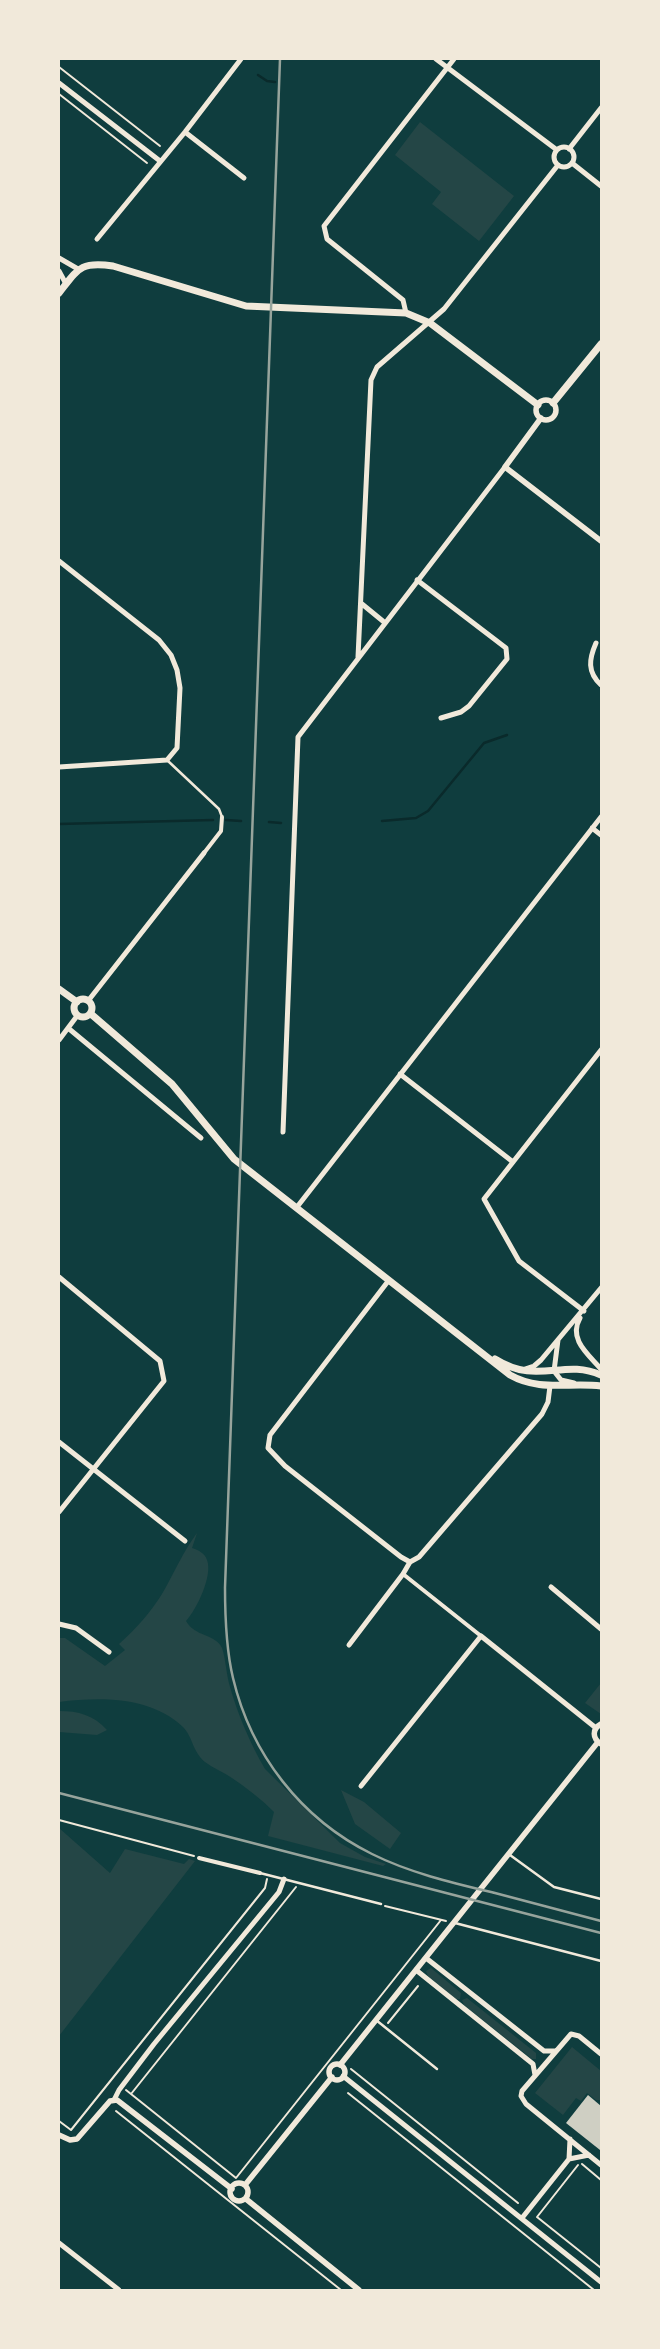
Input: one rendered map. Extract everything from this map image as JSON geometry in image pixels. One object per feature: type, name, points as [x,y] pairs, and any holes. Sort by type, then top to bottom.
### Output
[{"type":"main road","points":[[59,293],[78,269],[90,264],[113,266],[259,308],[406,313],[430,323],[538,405]]},
{"type":"main road","points":[[553,404],[601,344]]},
{"type":"main road","points":[[59,989],[77,1002]]},
{"type":"main road","points":[[82,999],[88,1001],[92,1005],[91,1014],[83,1018],[78,1016],[74,1008],[77,1002],[82,999]]},
{"type":"main road","points":[[91,1014],[172,1084],[198,1113],[234,1159],[461,1337],[518,1379],[550,1386],[601,1386]]},
{"type":"main road","points":[[461,1337],[512,1369],[526,1372],[578,1369],[601,1375]]},
{"type":"street","points":[[97,239],[185,132],[241,59]]},
{"type":"street","points":[[436,59],[557,150]]},
{"type":"street","points":[[406,313],[403,300],[327,239],[324,230],[326,222],[454,59]]},
{"type":"street","points":[[59,82],[160,161]]},
{"type":"street","points":[[569,149],[601,108]]},
{"type":"street","points":[[185,132],[244,178]]},
{"type":"street","points":[[562,147],[569,149],[573,154],[572,163],[564,167],[558,165],[554,158],[557,150],[562,147]]},
{"type":"street","points":[[572,163],[601,186]]},
{"type":"street","points":[[358,657],[359,613],[362,604],[371,380],[377,367],[444,309],[558,165]]},
{"type":"street","points":[[59,258],[78,269]]},
{"type":"street","points":[[59,271],[66,284]]},
{"type":"street","points":[[545,400],[553,404],[556,409],[554,416],[549,419],[541,418],[536,412],[538,405],[545,400]]},
{"type":"street","points":[[283,1132],[298,737],[541,418]]},
{"type":"street","points":[[505,467],[601,541]]},
{"type":"street","points":[[59,561],[158,640],[171,655],[177,670],[180,688],[177,748],[167,760],[59,767],[59,762]]},
{"type":"street","points":[[417,580],[506,648],[508,653],[507,659],[469,706],[460,712],[441,718]]},
{"type":"street","points":[[362,604],[384,622]]},
{"type":"street","points":[[596,643],[591,655],[590,666],[594,677],[601,685]]},
{"type":"street","points":[[88,1001],[221,831],[222,817]]},
{"type":"street","points":[[297,1207],[601,817]]},
{"type":"street","points":[[592,828],[601,835]]},
{"type":"street","points":[[59,1040],[78,1016]]},
{"type":"street","points":[[68,1028],[201,1138]]},
{"type":"street","points":[[584,1311],[519,1261],[484,1200],[601,1050]]},
{"type":"street","points":[[400,1074],[513,1162]]},
{"type":"street","points":[[59,1277],[160,1360],[164,1381],[92,1468],[59,1512]]},
{"type":"street","points":[[389,1280],[270,1435],[268,1448],[273,1456],[401,1557],[410,1562]]},
{"type":"street","points":[[512,1369],[534,1366],[584,1311],[601,1288]]},
{"type":"street","points":[[584,1311],[577,1324],[576,1337],[601,1369]]},
{"type":"street","points":[[559,1338],[554,1371],[561,1380],[590,1385]]},
{"type":"street","points":[[349,1645],[404,1574],[410,1562],[419,1557],[542,1414],[548,1402],[550,1386]]},
{"type":"street","points":[[59,1442],[185,1541]]},
{"type":"street","points":[[343,2076],[338,2079],[332,2077],[329,2070],[331,2066],[340,2065],[508,1854],[600,1743],[594,1734],[599,1726],[481,1636],[404,1574]]},
{"type":"street","points":[[551,1587],[601,1629]]},
{"type":"street","points":[[59,1624],[76,1628],[109,1652]]},
{"type":"street","points":[[361,1786],[481,1636]]},
{"type":"street","points":[[199,1858],[260,1874]]},
{"type":"street","points":[[59,2136],[70,2140],[77,2139],[106,2105],[114,2100],[122,2086],[279,1892],[284,1879]]},
{"type":"street","points":[[426,1958],[544,2051],[556,2050]]},
{"type":"street","points":[[416,1970],[532,2064],[535,2076]]},
{"type":"street","points":[[601,2054],[575,2034],[567,2037],[522,2091],[523,2101],[601,2165]]},
{"type":"street","points":[[340,2065],[344,2068],[343,2076]]},
{"type":"street","points":[[343,2076],[601,2282]]},
{"type":"street","points":[[245,2185],[332,2077]]},
{"type":"street","points":[[114,2100],[124,2104],[232,2189]]},
{"type":"street","points":[[522,2218],[569,2159],[570,2139]]},
{"type":"street","points":[[569,2159],[589,2155]]},
{"type":"street","points":[[237,2184],[245,2185],[248,2190],[246,2198],[240,2201],[231,2195],[232,2189],[237,2184]]},
{"type":"street","points":[[246,2198],[359,2290]]},
{"type":"street","points":[[59,2243],[119,2290]]},
{"type":"lane","points":[[167,760],[219,809],[222,817]]},
{"type":"lane","points":[[508,1854],[554,1887],[601,1899]]},
{"type":"lane","points":[[260,1874],[381,1904]]},
{"type":"lane","points":[[453,1923],[601,1961]]},
{"type":"lane","points":[[376,2020],[437,2069]]},
{"type":"path","points":[[59,67],[160,146]]},
{"type":"path","points":[[59,94],[147,163]]},
{"type":"path","points":[[59,1820],[199,1858]]},
{"type":"path","points":[[59,2121],[71,2130],[265,1888],[268,1876]]},
{"type":"path","points":[[131,2094],[299,1883]]},
{"type":"path","points":[[381,1904],[453,1923]]},
{"type":"path","points":[[112,2079],[236,2178],[441,1920]]},
{"type":"path","points":[[387,2025],[418,1986]]},
{"type":"path","points":[[351,2069],[518,2203]]},
{"type":"path","points":[[348,2094],[594,2290]]},
{"type":"path","points":[[116,2111],[341,2290]]},
{"type":"path","points":[[601,2180],[580,2163],[537,2217],[601,2268]]},
{"type":"shaded area","points":[[420,122],[514,196],[479,241],[432,204],[441,192],[395,155]]},
{"type":"shaded area","points":[[197,1533],[192,1548],[205,1555],[208,1574],[203,1592],[195,1609],[186,1621],[195,1630],[219,1643],[222,1648],[237,1708],[249,1739],[265,1769],[340,1843],[365,1857],[386,1864],[383,1866],[268,1836],[274,1812],[243,1786],[205,1762],[197,1753],[183,1727],[155,1709],[124,1701],[91,1699],[59,1702],[59,1638],[65,1638],[105,1666],[125,1650],[119,1644],[131,1633],[162,1594]]},
{"type":"shaded area","points":[[601,1683],[601,1714],[585,1703]]},
{"type":"shaded area","points":[[59,1711],[73,1712],[91,1717],[107,1730],[97,1735],[59,1732]]},
{"type":"shaded area","points":[[341,1790],[364,1802],[401,1833],[390,1849],[355,1824]]},
{"type":"shaded area","points":[[59,1828],[110,1873],[125,1849],[184,1864],[189,1859],[195,1861],[59,2036]]},
{"type":"shaded area","points":[[431,1968],[461,1993],[460,1999],[456,1999],[428,1976],[426,1971]]},
{"type":"shaded area","points":[[467,1998],[536,2053],[536,2059],[532,2059],[464,2005],[462,2000]]},
{"type":"shaded area","points":[[572,2047],[601,2071],[601,2100],[596,2100],[587,2093],[581,2101],[576,2098],[563,2115],[535,2093]]},
{"type":"building","points":[[588,2095],[601,2106],[600,2150],[566,2123]]},
{"type":"waterway","points":[[258,75],[267,81],[275,82]]},
{"type":"waterway","points":[[382,821],[416,818],[428,811],[484,743],[507,735]]},
{"type":"waterway","points":[[59,824],[213,820]]},
{"type":"waterway","points":[[226,820],[241,821]]},
{"type":"waterway","points":[[269,822],[281,823]]},
{"type":"railway","points":[[280,59],[225,1587],[226,1633],[229,1656],[241,1706],[252,1733],[266,1758],[302,1803],[346,1840],[386,1861],[417,1872],[601,1921]]},
{"type":"railway","points":[[59,1793],[601,1933]]}]
